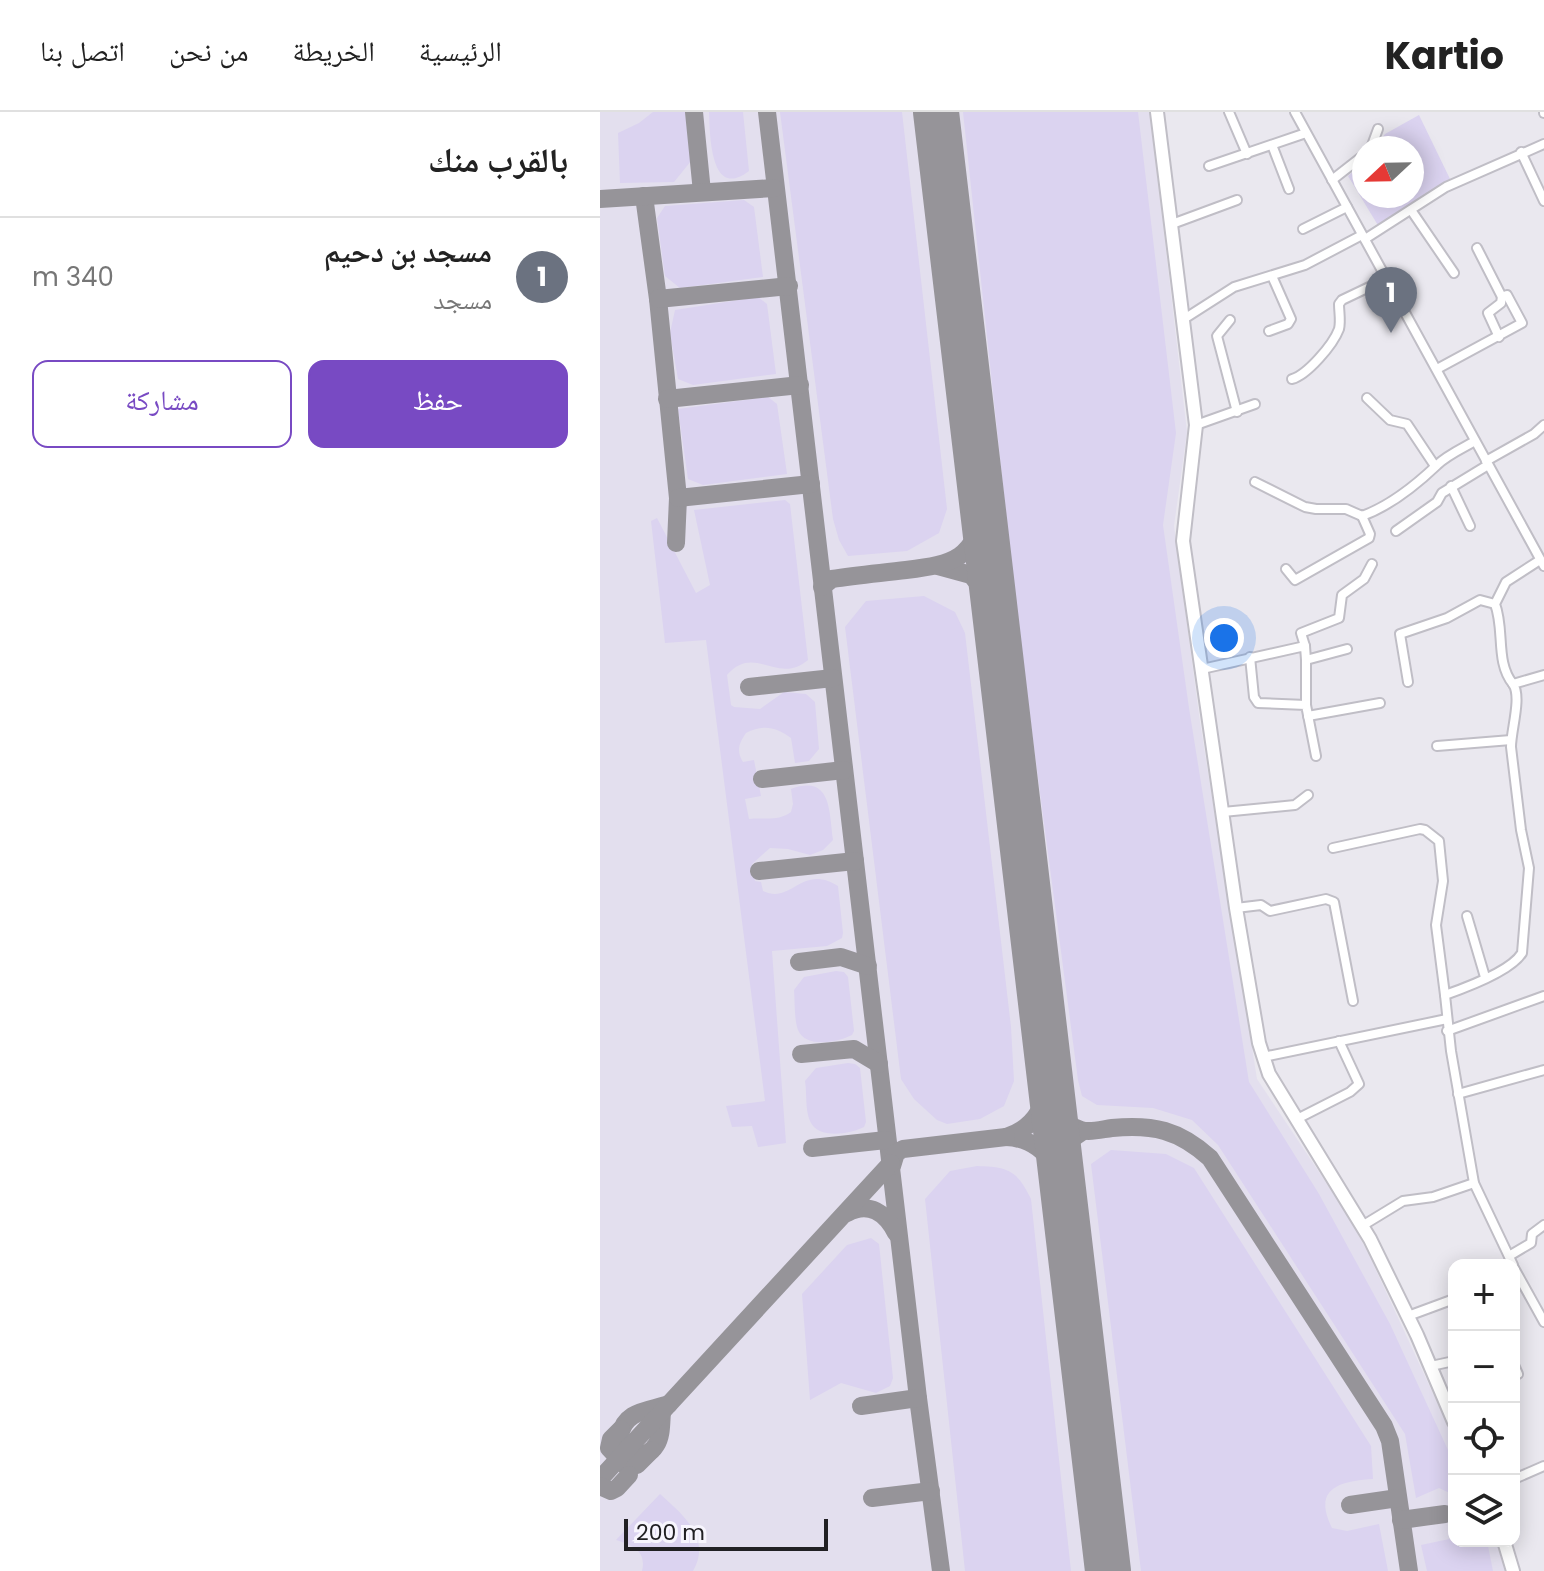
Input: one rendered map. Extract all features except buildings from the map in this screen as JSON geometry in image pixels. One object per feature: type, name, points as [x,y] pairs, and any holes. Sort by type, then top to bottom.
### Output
[{"type":"main road","points":[[1157,112],[1196,425],[1183,531],[1236,908],[1263,1057],[1269,1074],[1362,1226],[1408,1316],[1448,1407]]},
{"type":"main road","points":[[1506,1547],[1513,1571]]},
{"type":"street","points":[[1229,112],[1247,154]]},
{"type":"street","points":[[1295,112],[1542,563],[1506,582],[1495,604],[1504,666],[1518,695],[1511,740],[1529,874],[1522,953],[1517,960],[1445,995]]},
{"type":"street","points":[[1375,136],[1378,129]]},
{"type":"street","points":[[1209,166],[1306,133]]},
{"type":"street","points":[[1184,319],[1234,287],[1305,265],[1364,237],[1446,187],[1544,144]]},
{"type":"street","points":[[1272,145],[1289,189]]},
{"type":"street","points":[[1521,152],[1544,201]]},
{"type":"street","points":[[1332,180],[1352,164]]},
{"type":"street","points":[[1172,224],[1237,200]]},
{"type":"street","points":[[1303,229],[1347,207]]},
{"type":"street","points":[[1411,210],[1454,273]]},
{"type":"street","points":[[1477,248],[1502,297]]},
{"type":"street","points":[[1269,331],[1288,324],[1291,319],[1272,276]]},
{"type":"street","points":[[1292,379],[1305,373],[1336,334],[1340,325],[1340,301],[1386,279]]},
{"type":"street","points":[[1437,369],[1499,337],[1519,326],[1522,320],[1508,295],[1502,297],[1488,313],[1499,337]]},
{"type":"street","points":[[1230,320],[1217,336],[1237,412]]},
{"type":"street","points":[[1367,398],[1390,420],[1407,424],[1435,466]]},
{"type":"street","points":[[1196,425],[1255,404]]},
{"type":"street","points":[[1396,531],[1437,502],[1451,486],[1544,425]]},
{"type":"street","points":[[1362,516],[1380,509],[1425,478],[1435,466],[1475,441]]},
{"type":"street","points":[[1255,482],[1305,507],[1346,509],[1362,516],[1370,534],[1369,538],[1296,579],[1292,579],[1286,569]]},
{"type":"street","points":[[1451,486],[1470,526]]},
{"type":"street","points":[[1316,756],[1306,705],[1306,660],[1301,633],[1339,618],[1342,595],[1364,579],[1372,564]]},
{"type":"street","points":[[1408,682],[1400,634],[1447,618],[1480,600],[1495,604]]},
{"type":"street","points":[[1202,669],[1305,646]]},
{"type":"street","points":[[1306,660],[1347,649]]},
{"type":"street","points":[[1250,657],[1254,697],[1258,703],[1306,705]]},
{"type":"street","points":[[1513,684],[1544,675]]},
{"type":"street","points":[[1308,716],[1380,703]]},
{"type":"street","points":[[1437,746],[1511,740]]},
{"type":"street","points":[[1223,812],[1295,805],[1308,795]]},
{"type":"street","points":[[1333,848],[1420,829],[1439,841],[1443,881],[1436,925],[1447,1031],[1474,1183],[1509,1259]]},
{"type":"street","points":[[1236,908],[1261,905],[1270,911],[1326,899],[1334,902],[1353,1001]]},
{"type":"street","points":[[1467,916],[1485,977]]},
{"type":"street","points":[[1447,1031],[1544,996]]},
{"type":"street","points":[[1263,1057],[1447,1019]]},
{"type":"street","points":[[1297,1119],[1350,1092],[1359,1084],[1339,1041]]},
{"type":"street","points":[[1458,1094],[1544,1070]]},
{"type":"street","points":[[1362,1226],[1403,1201],[1433,1197],[1474,1183]]},
{"type":"street","points":[[1519,1259],[1531,1243],[1532,1234],[1544,1225]]},
{"type":"street","points":[[1520,1280],[1544,1322]]},
{"type":"street","points":[[1408,1316],[1448,1301]]},
{"type":"street","points":[[1431,1366],[1448,1362]]},
{"type":"street","points":[[1520,1476],[1544,1466]]},
{"type":"shaded area","points":[[600,112],[1150,112],[1187,432],[1174,526],[1200,722],[1257,1079],[1347,1214],[1448,1426],[1448,1547],[1498,1547],[1505,1571],[600,1571]]},
{"type":"shaded area","points":[[653,112],[685,112],[691,161],[674,182],[620,183],[618,133]]},
{"type":"shaded area","points":[[709,112],[743,112],[749,171],[736,178],[726,178],[719,171],[712,148]]},
{"type":"shaded area","points":[[780,112],[902,112],[947,509],[939,533],[907,551],[848,556],[839,540],[833,519]]},
{"type":"shaded area","points":[[963,112],[1138,112],[1176,433],[1163,525],[1249,1082],[1319,1194],[1390,1324],[1448,1450],[1448,1492],[1439,1488],[1416,1498],[1405,1434],[1218,1145],[1192,1120],[1153,1108],[1097,1105],[1082,1096],[1018,626]]},
{"type":"shaded area","points":[[1419,115],[1451,181],[1424,198],[1424,136],[1384,136]]},
{"type":"shaded area","points":[[744,200],[754,207],[763,277],[680,288],[665,276],[657,218],[665,206]]},
{"type":"shaded area","points":[[1367,208],[1409,208],[1379,227]]},
{"type":"shaded area","points":[[758,297],[767,304],[776,374],[693,385],[678,379],[670,333],[675,310]]},
{"type":"shaded area","points":[[768,397],[777,404],[787,474],[703,485],[688,479],[678,409]]},
{"type":"shaded area","points":[[785,500],[790,504],[808,660],[786,669],[757,663],[737,666],[727,675],[731,705],[760,709],[784,692],[806,694],[815,702],[819,749],[809,761],[795,763],[791,738],[780,731],[764,728],[746,733],[739,751],[743,762],[754,760],[761,796],[745,799],[749,819],[776,818],[791,812],[791,789],[814,787],[826,798],[833,840],[823,850],[810,855],[770,848],[752,864],[755,881],[761,882],[763,891],[773,894],[815,879],[838,886],[843,933],[842,938],[827,946],[772,951],[786,1143],[758,1147],[752,1126],[732,1127],[726,1106],[765,1101],[706,640],[665,643],[651,521],[657,518],[696,593],[710,585],[694,510]]},
{"type":"shaded area","points":[[924,596],[955,612],[965,633],[1011,1027],[1014,1081],[1004,1106],[980,1119],[947,1124],[937,1120],[914,1099],[901,1079],[845,627],[866,601]]},
{"type":"shaded area","points":[[844,972],[848,977],[854,1031],[852,1035],[831,1042],[808,1040],[798,1030],[794,990],[804,977]]},
{"type":"shaded area","points":[[848,1063],[860,1068],[864,1127],[835,1134],[820,1131],[808,1117],[805,1081],[816,1068]]},
{"type":"shaded area","points":[[1111,1150],[1166,1154],[1194,1168],[1371,1446],[1373,1479],[1340,1485],[1327,1495],[1325,1504],[1332,1528],[1347,1531],[1379,1524],[1388,1571],[1141,1571],[1091,1164]]},
{"type":"shaded area","points":[[977,1166],[1010,1172],[1021,1182],[1031,1199],[1071,1571],[965,1571],[925,1199],[950,1171]]},
{"type":"shaded area","points":[[871,1238],[879,1244],[893,1378],[890,1386],[876,1393],[841,1383],[810,1400],[802,1294],[847,1245]]},
{"type":"shaded area","points":[[660,1494],[686,1519],[697,1538],[698,1559],[693,1571],[642,1571],[640,1554],[633,1547],[616,1540]]},
{"type":"shaded area","points":[[1448,1539],[1448,1547],[1488,1547],[1493,1571],[1427,1571],[1421,1545]]},
{"type":"taxiway","points":[[694,112],[702,192]]},
{"type":"taxiway","points":[[767,112],[941,1571]]},
{"type":"taxiway","points":[[600,199],[774,188]]},
{"type":"taxiway","points":[[644,196],[678,498],[676,543]]},
{"type":"taxiway","points":[[658,299],[789,286]]},
{"type":"taxiway","points":[[667,399],[800,385]]},
{"type":"taxiway","points":[[678,498],[811,484]]},
{"type":"taxiway","points":[[822,587],[832,579],[923,568],[960,556],[974,538],[983,508]]},
{"type":"taxiway","points":[[938,566],[971,575],[994,602]]},
{"type":"taxiway","points":[[749,687],[833,678]]},
{"type":"taxiway","points":[[762,779],[844,770]]},
{"type":"taxiway","points":[[759,871],[855,861]]},
{"type":"taxiway","points":[[799,962],[841,957],[868,966]]},
{"type":"taxiway","points":[[801,1054],[854,1049],[879,1064]]},
{"type":"taxiway","points":[[1050,1072],[1043,1104],[1033,1120],[1017,1133],[1006,1137],[1024,1140],[1038,1148],[1062,1173]]},
{"type":"taxiway","points":[[1053,1107],[1077,1129],[1153,1128],[1176,1135],[1210,1158],[1384,1426],[1390,1441],[1409,1571]]},
{"type":"taxiway","points":[[1060,1162],[1070,1140],[1083,1131]]},
{"type":"taxiway","points":[[892,1166],[896,1153],[903,1149],[1006,1137]]},
{"type":"taxiway","points":[[812,1148],[886,1140]]},
{"type":"taxiway","points":[[600,1479],[891,1163]]},
{"type":"taxiway","points":[[847,1213],[863,1208],[876,1211],[896,1233]]},
{"type":"taxiway","points":[[861,1406],[918,1398]]},
{"type":"taxiway","points":[[662,1412],[659,1437],[652,1450],[636,1452],[623,1441],[620,1436],[622,1427],[632,1416],[669,1404]]},
{"type":"taxiway","points":[[621,1429],[611,1439],[609,1448],[626,1466],[637,1465],[652,1450]]},
{"type":"taxiway","points":[[600,1486],[611,1491],[629,1475]]},
{"type":"taxiway","points":[[872,1498],[931,1491]]},
{"type":"taxiway","points":[[1350,1505],[1398,1498]]},
{"type":"taxiway","points":[[1401,1520],[1445,1514]]},
{"type":"runway","points":[[936,112],[1108,1571]]},
{"type":"place","name":"مسجد بن دحيم","points":[[1391,333]]}]
